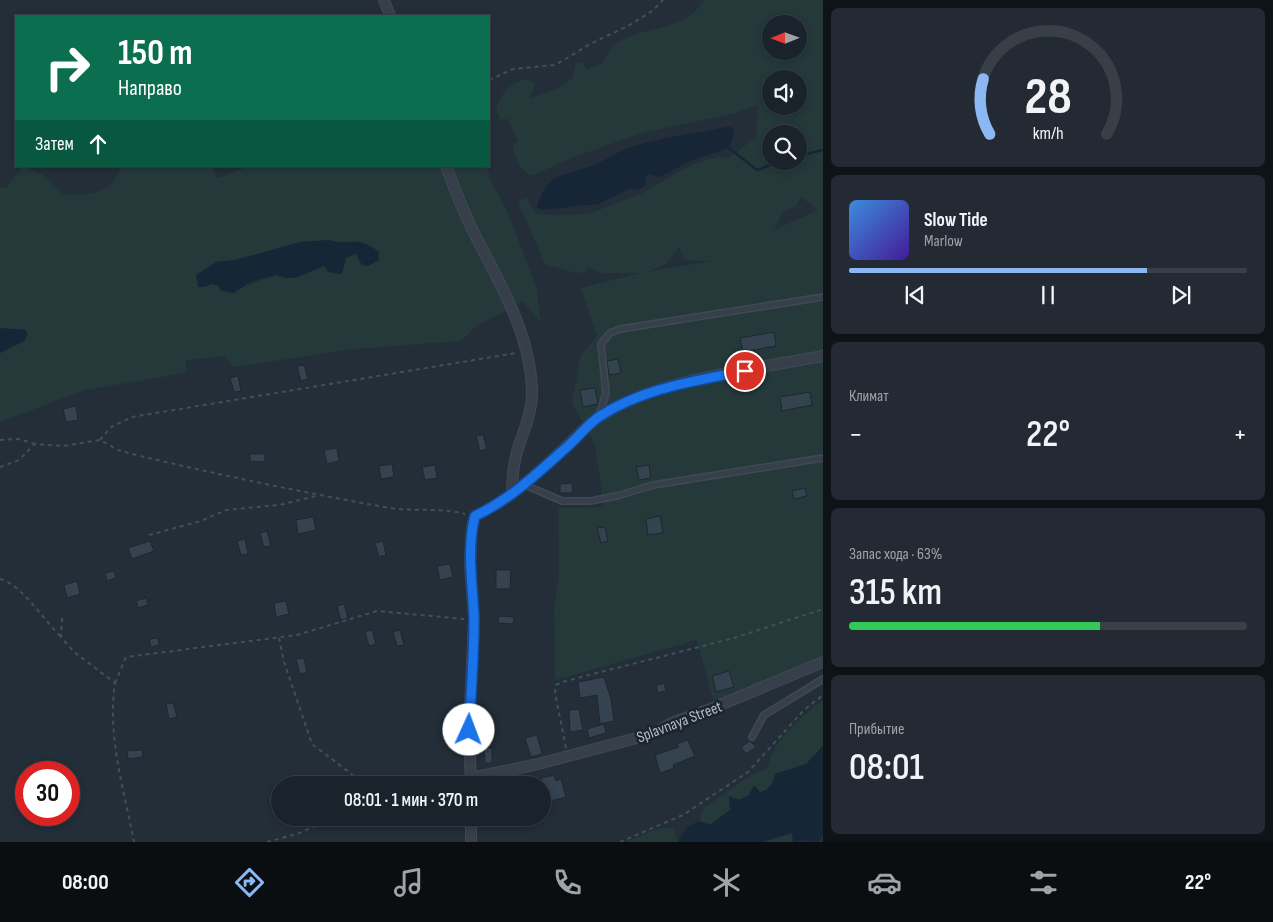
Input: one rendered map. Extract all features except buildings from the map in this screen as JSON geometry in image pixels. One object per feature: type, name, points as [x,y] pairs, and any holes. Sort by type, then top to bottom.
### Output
[{"type":"street","points":[[384,0],[390,15]]},
{"type":"street","points":[[446,167],[463,210],[512,306],[531,369],[532,407],[516,452],[512,476],[512,494]]},
{"type":"street","points":[[472,776],[469,730],[474,620],[470,565],[472,527],[475,516],[501,503],[525,484],[599,417],[637,397],[682,384],[823,356]]},
{"type":"street","name":"Splavnaya Street","points":[[491,776],[652,734],[672,723],[823,662]]},
{"type":"street","points":[[471,826],[471,842]]},
{"type":"lane","points":[[599,417],[606,393],[601,344],[610,333],[620,328],[680,317],[823,297]]},
{"type":"lane","points":[[525,484],[534,490],[562,501],[590,501],[653,485],[823,458]]},
{"type":"lane","points":[[752,737],[764,715],[823,679]]},
{"type":"path","points":[[490,80],[514,68],[554,65],[590,44],[630,25],[652,11],[663,0]]},
{"type":"path","points":[[100,440],[110,426],[132,417],[526,352]]},
{"type":"path","points":[[0,440],[19,439],[35,444],[63,446],[100,440],[118,450],[136,455],[318,495],[411,511],[444,509],[475,516]]},
{"type":"path","points":[[0,467],[19,460],[35,444]]},
{"type":"path","points":[[149,535],[201,521],[226,510],[279,505],[318,495]]},
{"type":"path","points":[[0,580],[9,582],[24,594],[36,611],[74,652],[115,683]]},
{"type":"path","points":[[568,756],[556,703],[556,685],[734,638],[823,610]]},
{"type":"path","points":[[134,842],[113,731],[112,711],[115,683],[126,657],[297,635],[377,611],[474,620]]},
{"type":"path","points":[[61,637],[62,618]]},
{"type":"path","points":[[279,638],[286,671],[312,744],[354,776]]},
{"type":"path","points":[[620,842],[683,815],[748,772],[804,710],[823,695]]},
{"type":"path","points":[[267,842],[300,833],[314,826]]},
{"type":"green space","points":[[704,0],[823,0],[823,656],[714,703],[697,640],[555,680],[554,606],[559,577],[558,508],[604,507],[595,445],[572,403],[581,355],[597,336],[581,288],[640,273],[601,273],[587,267],[584,273],[572,272],[545,264],[518,202],[526,197],[537,214],[571,215],[591,213],[640,194],[693,164],[717,157],[729,158],[757,136],[758,105],[736,113],[642,133],[571,158],[532,176],[518,163],[513,145],[518,141],[508,119],[500,119],[496,109],[501,97],[515,83],[527,79],[536,84],[529,99],[552,91],[572,79],[576,63],[581,62],[587,69],[603,63],[611,49],[623,40],[636,34],[680,21],[693,13]],"holes":[[[801,197],[818,210],[774,230],[783,212],[796,206]],[[679,247],[684,260],[711,261],[647,272],[666,264]]]},
{"type":"green space","points":[[22,167],[44,175],[63,194],[82,194],[98,192],[105,188],[112,183],[121,167],[212,167],[217,178],[247,167],[488,167],[490,179],[508,213],[537,289],[540,322],[523,302],[478,325],[461,341],[354,349],[234,367],[224,356],[186,360],[186,373],[85,390],[0,422],[0,353],[24,341],[25,330],[0,328],[0,188],[7,187]],"holes":[[[329,240],[336,242],[359,242],[379,253],[362,265],[356,254],[286,278],[276,275],[239,288],[211,284],[216,262],[235,260],[296,245]]]},
{"type":"green space","points":[[823,700],[823,746],[806,764],[775,774],[770,786],[762,792],[739,800],[729,796],[730,810],[710,825],[699,821],[704,808],[753,774],[767,769],[775,748],[789,730]]},
{"type":"green space","points":[[673,827],[678,842],[626,842],[654,830]]},
{"type":"green space","points":[[792,833],[793,842],[762,842]]},
{"type":"water","points":[[731,127],[735,130],[729,148],[690,161],[660,177],[648,174],[645,179],[646,185],[637,190],[629,189],[597,205],[553,209],[539,209],[537,207],[546,187],[551,181],[564,174],[591,166],[641,144]]},
{"type":"water","points":[[329,240],[364,244],[379,252],[379,260],[368,266],[362,265],[356,254],[346,258],[342,274],[328,272],[324,266],[296,278],[276,275],[250,282],[234,293],[221,291],[218,286],[212,284],[198,287],[196,275],[216,262],[235,260],[300,242]]},
{"type":"water","points":[[0,328],[25,330],[28,334],[24,341],[0,353]]},
{"type":"water","points":[[823,746],[823,835],[817,842],[805,840],[793,842],[792,833],[762,842],[678,842],[687,827],[699,821],[710,825],[730,810],[729,796],[739,800],[749,795],[754,785],[760,792],[769,788],[775,774],[806,764]]},
{"type":"waterway","points":[[729,148],[757,170],[762,168]]},
{"type":"waterway","points":[[807,154],[823,150]]},
{"type":"route","points":[[469,730],[474,620],[470,565],[472,527],[475,516],[501,503],[525,484],[599,417],[637,397],[659,390],[745,371]]}]
